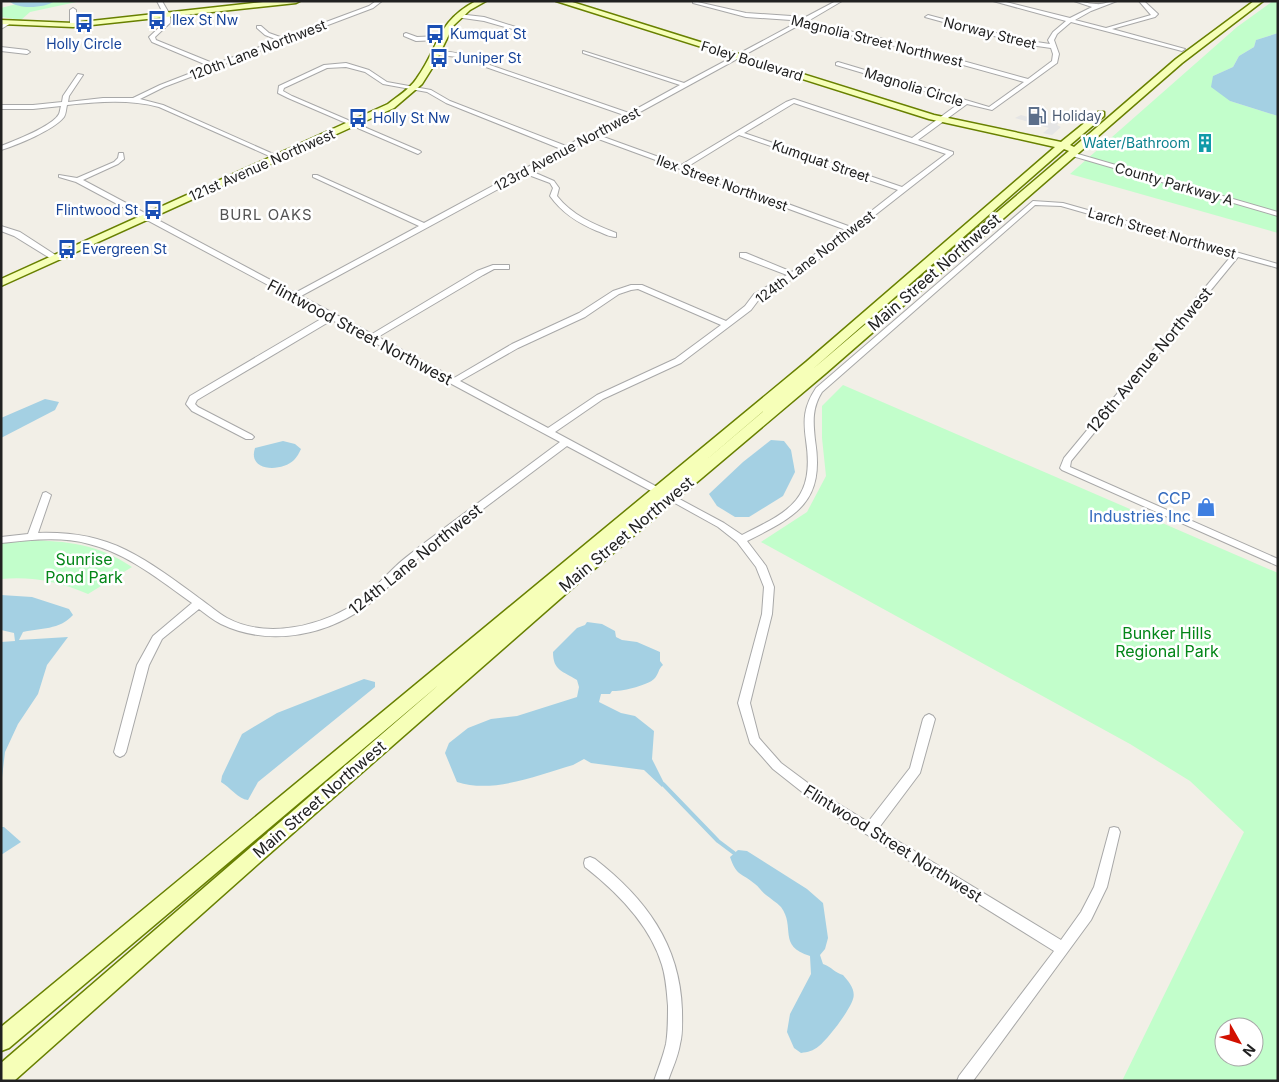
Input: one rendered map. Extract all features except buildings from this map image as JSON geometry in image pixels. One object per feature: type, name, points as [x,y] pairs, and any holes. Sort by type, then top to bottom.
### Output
[{"type":"main road","points":[[4,24],[74,25],[167,15],[243,4],[296,1]]},
{"type":"main road","name":"121st Avenue Northwest","points":[[1,283],[391,106],[414,88],[422,78],[440,38],[451,21],[482,1]]},
{"type":"main road","name":"Foley Boulevard","points":[[560,1],[943,120],[959,127],[1067,150]]},
{"type":"main road","points":[[1149,75],[1249,1]]},
{"type":"main road","name":"Main Street Northwest","points":[[1,1078],[810,365],[1067,150],[1179,61],[1260,1]]},
{"type":"main road","name":"Main Street Northwest","points":[[1067,150],[1109,107]]},
{"type":"main road","name":"Main Street Northwest","points":[[1,1040],[382,724],[664,494]]},
{"type":"street","points":[[159,1],[167,15],[167,23],[152,37],[154,41],[214,66]]},
{"type":"street","name":"120th Lane Northwest","points":[[136,99],[162,86],[380,1]]},
{"type":"street","name":"123rd Avenue Northwest","points":[[295,296],[840,1]]},
{"type":"street","points":[[995,1],[1182,49]]},
{"type":"street","points":[[1076,1],[1096,6]]},
{"type":"street","points":[[1028,81],[1056,59],[1051,40],[1053,35],[1096,6],[1115,1]]},
{"type":"street","points":[[1107,30],[1153,16],[1155,14],[1141,1]]},
{"type":"street","name":"Magnolia Street Northwest","points":[[696,2],[746,16],[779,16],[803,21],[890,42],[1028,81]]},
{"type":"street","points":[[73,10],[74,25]]},
{"type":"street","points":[[458,16],[484,19],[519,29]]},
{"type":"street","name":"Norway Street","points":[[928,17],[1023,42],[1052,46]]},
{"type":"street","points":[[259,27],[267,34],[283,40]]},
{"type":"street","points":[[406,35],[416,38],[440,38]]},
{"type":"street","points":[[1,49],[27,52]]},
{"type":"street","points":[[585,52],[685,85]]},
{"type":"street","points":[[434,53],[458,54],[469,57],[485,65],[630,115]]},
{"type":"street","name":"Magnolia Circle","points":[[838,64],[990,108],[1028,81]]},
{"type":"street","points":[[418,152],[280,92],[281,86],[326,66],[346,65],[367,71],[386,82],[429,91],[448,102],[567,149]]},
{"type":"street","points":[[1046,68],[1055,70]]},
{"type":"street","points":[[1,148],[24,139],[54,123],[62,115],[68,91],[80,75]]},
{"type":"street","points":[[1,107],[26,108],[104,100],[136,99],[162,106],[278,158]]},
{"type":"street","points":[[680,168],[788,103],[794,102],[913,140],[966,102]]},
{"type":"street","name":"Kumquat Street","points":[[738,133],[904,190]]},
{"type":"street","name":"Ilex Street Northwest","points":[[592,135],[852,230]]},
{"type":"street","name":"124th Lane Northwest","points":[[548,433],[600,397],[678,361],[748,308],[757,296],[793,275],[951,153],[913,140]]},
{"type":"street","name":"County Parkway A","points":[[1067,150],[1278,210]]},
{"type":"street","name":"County Parkway A","points":[[1067,150],[1278,214]]},
{"type":"street","points":[[78,180],[116,163],[121,159],[121,154]]},
{"type":"street","points":[[526,171],[552,182],[556,188],[553,196],[561,208],[576,219],[613,234]]},
{"type":"street","name":"Flintwood Street Northwest","points":[[61,176],[78,180],[295,296],[721,525],[741,540],[761,566],[769,587],[767,614],[744,703],[754,740],[777,766],[812,794],[1063,949]]},
{"type":"street","points":[[316,176],[424,226]]},
{"type":"street","name":"Larch Street Northwest","points":[[741,540],[787,515],[800,504],[810,488],[815,467],[807,417],[812,402],[819,390],[1033,203],[1061,204],[1278,266]]},
{"type":"street","points":[[1,228],[17,234],[56,258]]},
{"type":"street","name":"126th Avenue Northwest","points":[[1237,254],[1067,460],[1065,468],[1278,563]]},
{"type":"street","points":[[743,255],[793,275]]},
{"type":"street","points":[[371,338],[480,273],[492,267],[506,267]]},
{"type":"street","points":[[453,382],[504,352],[599,305],[619,290],[630,287],[639,288],[726,324]]},
{"type":"street","points":[[249,437],[195,409],[190,404],[193,398],[332,316]]},
{"type":"street","name":"124th Lane Northwest","points":[[1,540],[32,536],[67,537],[106,545],[136,561],[224,621],[239,628],[270,633],[304,630],[340,618],[372,597],[400,568],[423,549],[566,442]]},
{"type":"street","points":[[32,536],[46,495]]},
{"type":"street","points":[[120,752],[143,665],[150,650],[158,636],[198,604]]},
{"type":"street","points":[[870,830],[916,770],[928,719]]},
{"type":"street","points":[[964,1081],[1086,916],[1100,887],[1114,832]]},
{"type":"street","points":[[590,863],[610,877],[650,925],[670,964],[675,1009],[674,1043],[662,1081]]},
{"type":"green space","points":[[28,1],[81,1],[30,12],[21,20],[1,17],[1,8]]},
{"type":"green space","points":[[1273,1],[1278,1],[1278,33],[1256,40],[1254,47],[1239,56],[1233,67],[1213,76],[1230,101],[1278,116],[1278,233],[1070,174],[1237,27]]},
{"type":"green space","name":"Bunker Hills Regional Park","points":[[843,385],[1278,573],[1278,1081],[1122,1081],[1244,832],[1190,781],[1130,744],[761,542],[807,512],[826,476],[822,438],[822,406]]},
{"type":"green space","name":"Sunrise Pond Park","points":[[28,540],[56,541],[82,545],[107,553],[132,567],[88,594],[67,586],[35,579],[1,579],[1,543]]},
{"type":"shaded area","points":[[1021,115],[1050,123],[1054,121],[1059,122],[1057,125],[1061,127],[1052,135],[1043,133],[1049,128],[1015,118]]},
{"type":"water","points":[[1278,33],[1278,116],[1230,101],[1211,87],[1213,76],[1233,67],[1239,56],[1254,47],[1256,40]]},
{"type":"water","points":[[45,399],[59,402],[55,410],[1,438],[1,418]]},
{"type":"water","points":[[771,440],[784,441],[791,450],[795,472],[783,496],[749,517],[735,517],[717,506],[709,494],[743,462]]},
{"type":"water","points":[[283,441],[295,444],[301,449],[289,464],[282,467],[267,468],[256,462],[254,456],[255,448]]},
{"type":"water","points":[[1,595],[32,597],[69,609],[73,615],[56,626],[23,632],[19,640],[68,637],[47,665],[38,694],[18,724],[5,752],[1,786],[1,642],[15,641],[14,633],[1,630]]},
{"type":"water","points":[[587,622],[602,624],[615,631],[616,637],[622,640],[637,642],[660,652],[660,661],[663,665],[654,679],[634,688],[612,691],[610,694],[601,694],[599,702],[621,713],[635,716],[654,731],[652,759],[664,783],[662,787],[644,770],[591,763],[584,759],[573,765],[500,785],[471,785],[457,782],[445,753],[449,743],[468,728],[491,719],[517,716],[577,697],[579,687],[577,680],[557,667],[553,658],[553,652],[577,628],[585,625]]},
{"type":"water","points":[[364,679],[375,682],[375,687],[258,782],[248,800],[221,782],[242,734],[277,713]]},
{"type":"water","points":[[1,827],[4,827],[21,842],[1,855]]},
{"type":"water","points":[[738,850],[747,851],[807,889],[823,903],[828,938],[825,949],[820,955],[823,964],[843,975],[851,986],[854,996],[848,1010],[833,1031],[819,1046],[810,1051],[801,1053],[794,1048],[787,1032],[790,1014],[811,974],[810,956],[800,952],[790,941],[785,914],[781,907],[735,868],[730,857]]},
{"type":"waterway","points":[[13,1],[21,5],[51,1]]},
{"type":"waterway","points":[[663,784],[718,841],[734,853]]},
{"type":"place","name":"Ilex St Nw","points":[[157,20]]},
{"type":"place","name":"Holly Circle","points":[[84,23]]},
{"type":"place","name":"Kumquat St","points":[[435,34]]},
{"type":"place","name":"Juniper St","points":[[439,58]]},
{"type":"place","name":"Holiday","points":[[1037,116]]},
{"type":"place","name":"Holly St Nw","points":[[358,118]]},
{"type":"place","name":"Water/Bathroom","points":[[1205,143]]},
{"type":"place","name":"Flintwood St","points":[[153,210]]},
{"type":"place","name":"Evergreen St","points":[[67,249]]},
{"type":"place","name":"CCP Industries Inc","points":[[1206,507]]},
{"type":"district","name":"BURL OAKS","points":[[266,215]]}]
